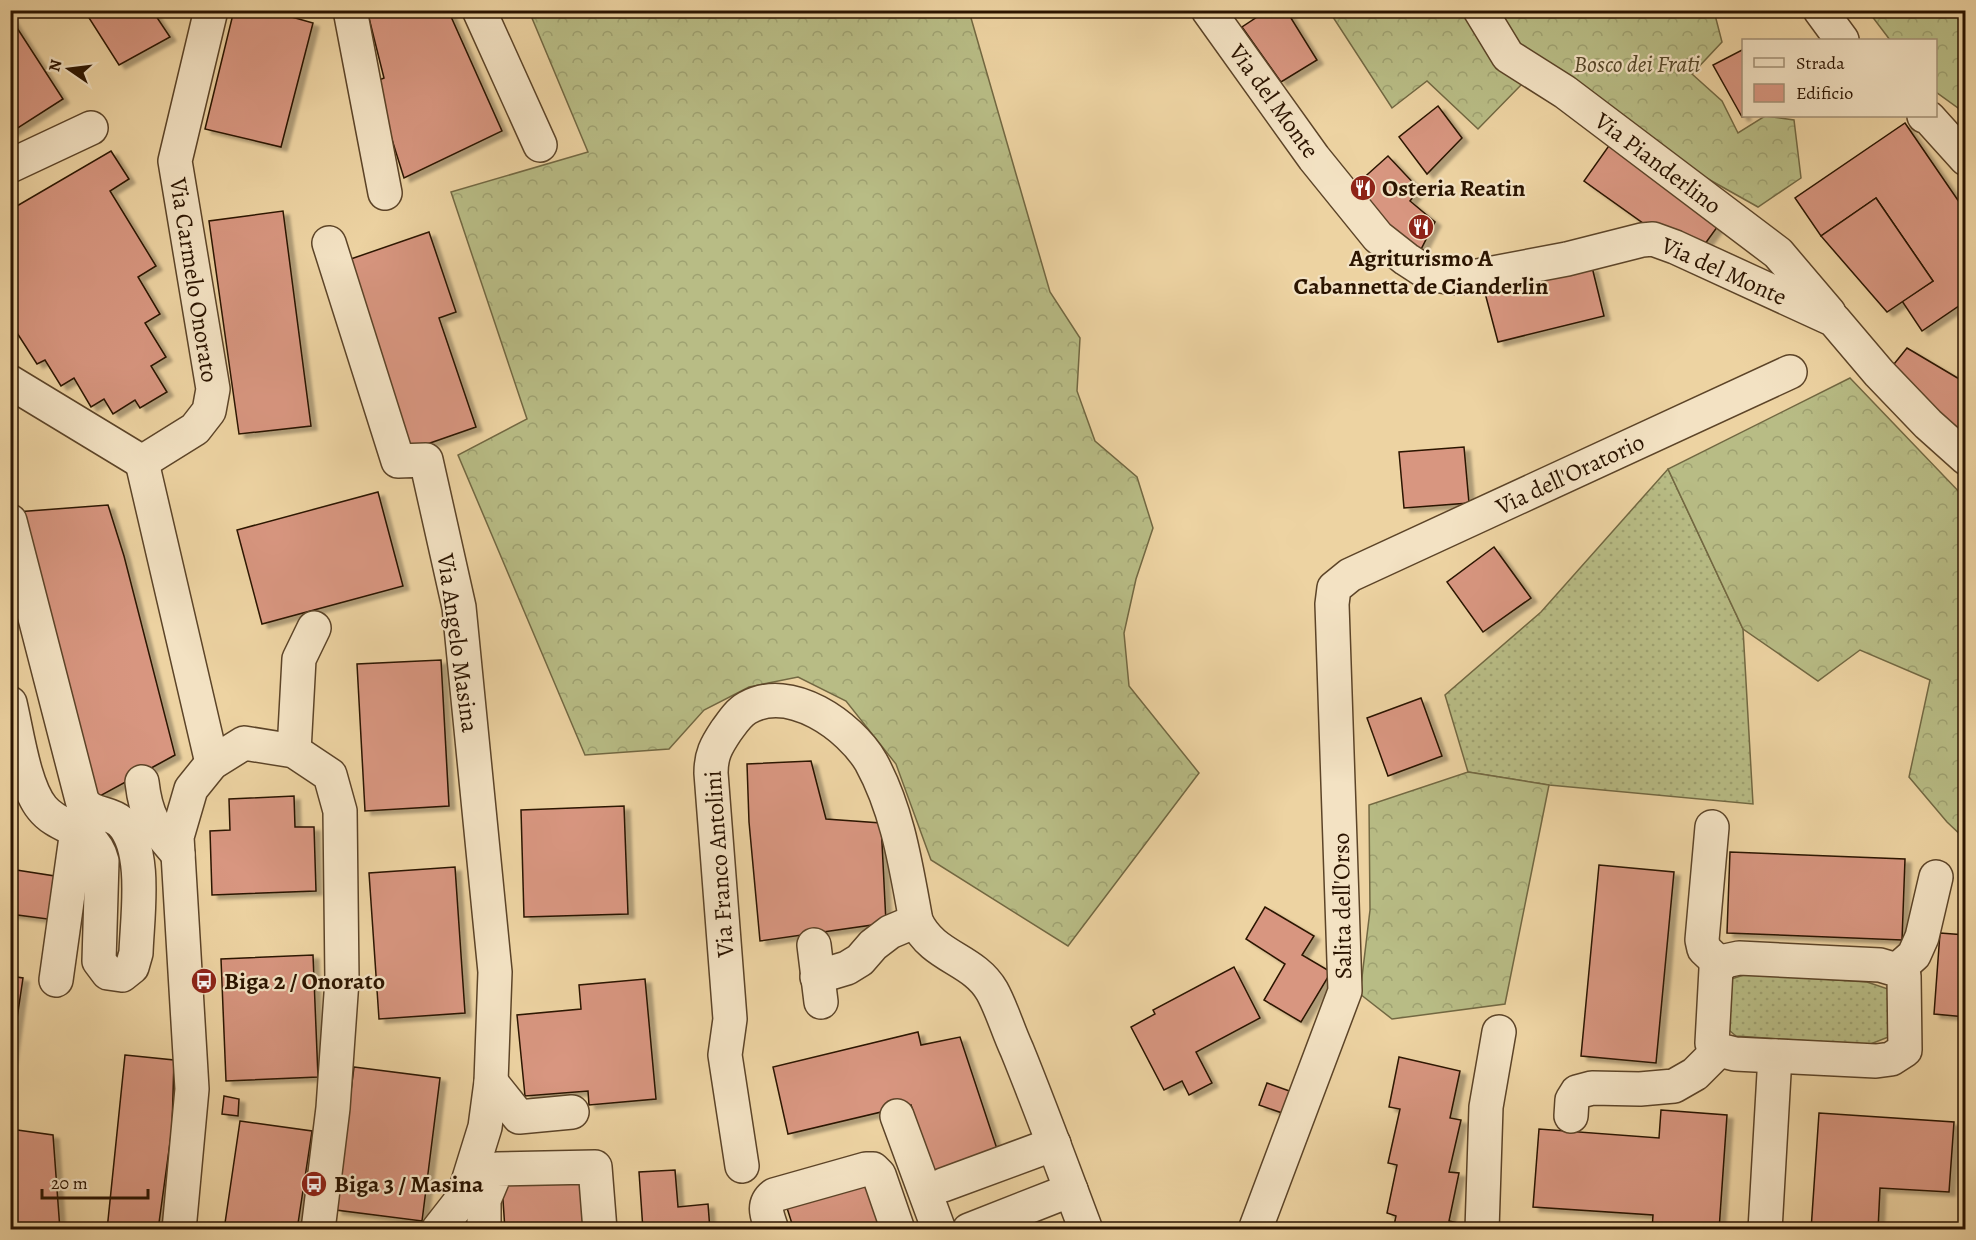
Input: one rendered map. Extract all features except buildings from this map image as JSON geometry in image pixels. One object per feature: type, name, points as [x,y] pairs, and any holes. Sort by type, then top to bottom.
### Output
[{"type":"street","name":"Via Carmelo Onorato","points":[[142,462],[195,429],[209,411],[213,388],[175,160],[211,10]]},
{"type":"street","points":[[350,10],[385,193]]},
{"type":"street","points":[[479,10],[540,145]]},
{"type":"street","name":"Via del Monte","points":[[1208,10],[1314,158],[1378,237],[1429,274],[1453,278],[1472,277],[1567,259],[1653,239],[1675,247],[1843,331]]},
{"type":"street","name":"Via Pianderlino","points":[[1480,10],[1508,56],[1565,92],[1778,253],[1843,331],[1928,424],[1965,458]]},
{"type":"street","points":[[1820,10],[1841,39]]},
{"type":"street","points":[[1925,117],[1965,159]]},
{"type":"street","points":[[10,166],[91,128]]},
{"type":"street","name":"Via Angelo Masina","points":[[329,243],[398,461],[426,460],[459,607],[495,972],[491,1082],[485,1126],[462,1198],[438,1230]]},
{"type":"street","name":"Via dell'Oratorio","points":[[1350,576],[1790,372]]},
{"type":"street","points":[[10,382],[142,462],[212,763]]},
{"type":"street","points":[[10,521],[82,800],[90,810],[111,815],[121,823],[129,833],[139,866],[136,954],[132,967],[122,975],[108,973],[99,961],[102,861],[100,852],[93,841],[59,822],[44,811],[37,801],[31,788],[10,703]]},
{"type":"street","name":"Salita dell'Orso","points":[[1255,1230],[1344,991],[1332,604],[1334,588],[1350,576]]},
{"type":"street","points":[[294,751],[299,659],[314,628]]},
{"type":"street","name":"Via Franco Antolini","points":[[742,1166],[725,1055],[730,1019],[711,756],[734,720],[747,708],[761,703],[788,701],[808,707],[832,721],[870,761],[899,836],[916,921],[922,933],[935,946],[976,972],[992,990],[1086,1230]]},
{"type":"street","points":[[178,1230],[192,1089],[177,837],[191,789],[212,763],[244,743],[294,751],[330,775],[340,812],[342,980],[333,1108],[318,1230]]},
{"type":"street","points":[[142,782],[144,804],[155,828],[178,854]]},
{"type":"street","points":[[1712,827],[1702,940],[1704,949],[1720,965]]},
{"type":"street","points":[[56,980],[77,830]]},
{"type":"street","points":[[1897,970],[1914,955],[1922,937],[1936,877]]},
{"type":"street","points":[[814,945],[819,989],[860,960],[873,945],[890,932],[916,921]]},
{"type":"street","points":[[1739,958],[1880,965],[1897,970],[1904,976],[1905,1050],[1891,1059],[1876,1061],[1775,1056],[1719,1050],[1712,1042],[1716,969],[1725,961],[1739,958]]},
{"type":"street","points":[[1482,1230],[1486,1107],[1499,1032]]},
{"type":"street","points":[[1571,1116],[1572,1100],[1577,1092],[1592,1088],[1640,1089],[1674,1086],[1695,1074],[1719,1050]]},
{"type":"street","points":[[1765,1230],[1775,1056]]},
{"type":"street","points":[[491,1082],[519,1117],[572,1112]]},
{"type":"street","points":[[897,1116],[939,1230]]},
{"type":"street","points":[[943,1185],[1054,1144]]},
{"type":"street","points":[[484,1230],[484,1200],[497,1169],[596,1167],[600,1230]]},
{"type":"street","points":[[772,1230],[766,1208],[768,1200],[774,1195],[873,1169],[879,1175],[898,1230]]},
{"type":"street","points":[[969,1230],[1071,1190]]},
{"type":"green space","points":[[529,11],[969,11],[1050,292],[1080,338],[1077,391],[1095,441],[1137,477],[1153,528],[1136,579],[1124,633],[1129,686],[1199,773],[1068,946],[931,860],[896,764],[846,701],[798,677],[749,687],[704,710],[669,749],[585,755],[458,455],[527,419],[451,192],[588,152]]},
{"type":"green space","points":[[1329,11],[1464,11],[1522,84],[1478,129],[1427,81],[1392,108]]},
{"type":"green space","name":"Bosco dei Frati","points":[[1495,11],[1714,11],[1722,42],[1692,74],[1722,101],[1738,133],[1763,117],[1794,120],[1801,178],[1758,207],[1669,157],[1517,49]]},
{"type":"green space","points":[[1868,11],[1965,11],[1965,113],[1937,93],[1937,39],[1889,39]]},
{"type":"green space","points":[[1850,378],[1965,498],[1965,839],[1947,822],[1909,777],[1930,680],[1860,650],[1818,681],[1743,629],[1668,469]]},
{"type":"green space","points":[[1668,469],[1743,629],[1753,804],[1549,785],[1468,772],[1445,695],[1541,612]]},
{"type":"green space","points":[[1468,772],[1549,785],[1505,1004],[1392,1019],[1360,994],[1370,910],[1369,805]]},
{"type":"green space","points":[[1747,974],[1867,982],[1888,989],[1891,1036],[1868,1045],[1736,1036],[1724,1026],[1728,980]]},
{"type":"place","name":"Osteria Reatin","points":[[1363,188]]},
{"type":"place","name":"Agriturismo A Cabannetta de Cianderlin","points":[[1421,227]]},
{"type":"place","name":"Biga 2 / Onorato","points":[[204,981]]},
{"type":"place","name":"Biga 3 / Masina","points":[[314,1184]]}]
